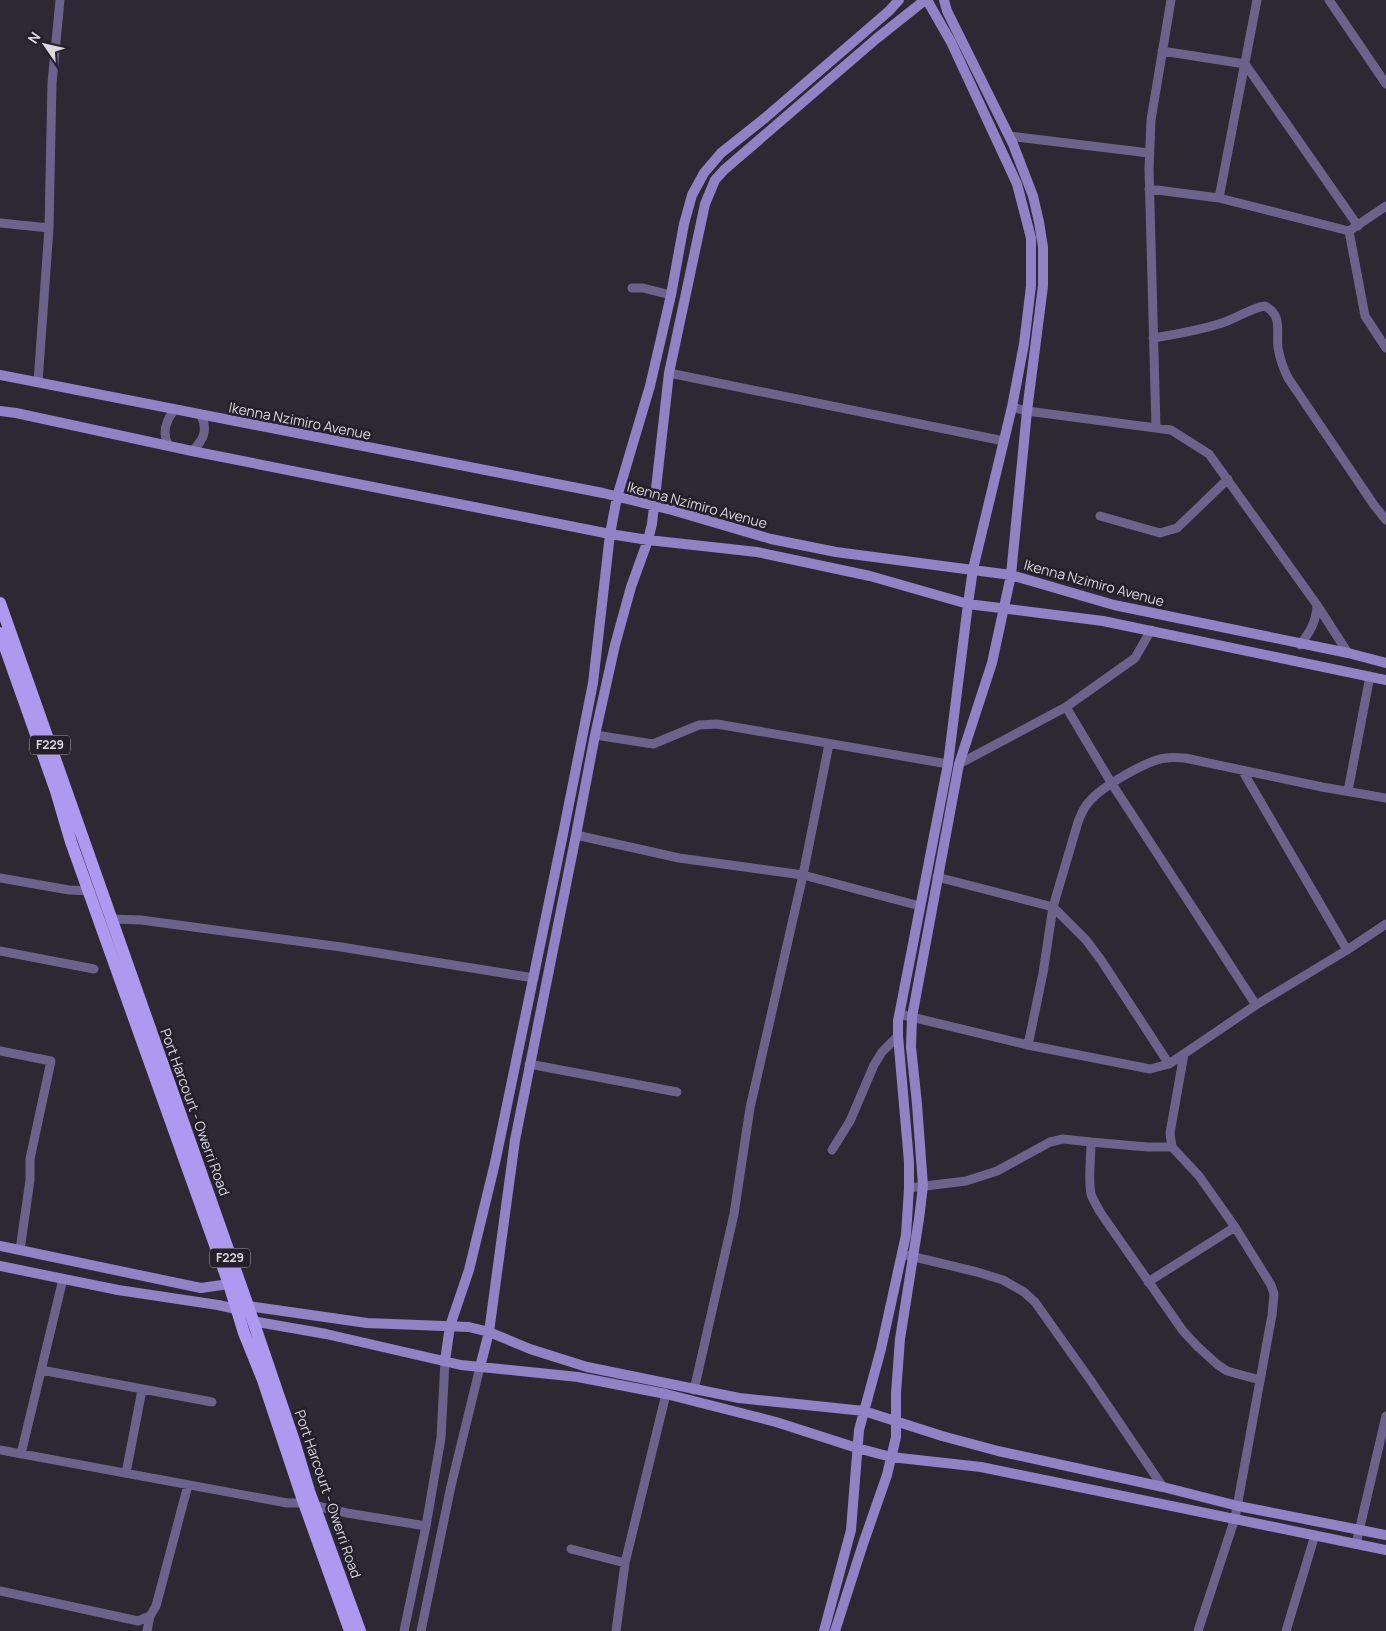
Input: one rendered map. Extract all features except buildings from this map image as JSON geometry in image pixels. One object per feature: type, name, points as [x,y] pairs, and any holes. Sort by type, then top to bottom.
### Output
[{"type":"main road","name":"Port Harcourt - Owerri Road","points":[[0,604],[110,919],[242,1308],[244,1333],[309,1505],[360,1631]]},
{"type":"main road","name":"Port Harcourt - Owerri Road","points":[[0,633],[229,1284],[242,1308],[252,1321],[294,1441],[309,1505],[350,1631]]},
{"type":"street","points":[[38,382],[49,228],[52,83],[60,0]]},
{"type":"street","points":[[404,1631],[426,1526],[440,1438],[445,1361],[450,1326],[469,1270],[495,1163],[534,978],[593,683],[610,534],[617,497],[650,386],[671,295],[684,224],[692,196],[704,173],[721,153],[889,11],[899,0]]},
{"type":"street","points":[[421,1631],[451,1486],[489,1332],[515,1140],[595,735],[615,645],[631,588],[648,540],[655,505],[669,373],[709,191],[715,180],[724,170],[876,39],[926,0],[951,42],[1017,184],[1031,238],[1030,296],[1024,344],[1012,407],[974,569],[948,764],[900,1014],[898,1036],[909,1188],[906,1235],[881,1349],[858,1430],[851,1530],[824,1631]]},
{"type":"street","points":[[836,1631],[887,1475],[896,1437],[896,1393],[900,1339],[923,1186],[911,1047],[912,1017],[959,764],[992,663],[1011,575],[1027,411],[1043,286],[1043,246],[1040,222],[1033,196],[1009,136],[947,11],[944,0]]},
{"type":"street","points":[[1156,428],[1149,153],[1151,120],[1171,0]]},
{"type":"street","points":[[1219,198],[1257,0]]},
{"type":"street","points":[[1330,0],[1386,84]]},
{"type":"street","points":[[1162,51],[1245,64],[1358,226]]},
{"type":"street","points":[[1009,136],[1149,153]]},
{"type":"street","points":[[698,184],[709,191]]},
{"type":"street","points":[[1149,189],[1219,198],[1349,232],[1386,206]]},
{"type":"street","points":[[0,223],[49,228]]},
{"type":"street","points":[[1349,232],[1365,316],[1386,348]]},
{"type":"street","points":[[632,288],[643,288],[671,295]]},
{"type":"street","points":[[1153,338],[1190,332],[1228,321],[1256,307],[1265,306],[1272,310],[1276,317],[1281,364],[1288,378],[1386,520]]},
{"type":"street","points":[[669,373],[1004,441]]},
{"type":"street","name":"Ikenna Nzimiro Avenue","points":[[0,374],[174,410],[603,493],[655,505],[770,539],[826,550],[1011,575],[1114,606],[1386,662]]},
{"type":"street","points":[[1012,407],[1027,411],[1171,430],[1209,454],[1317,605],[1348,653]]},
{"type":"street","points":[[169,446],[165,440],[166,425],[174,410]]},
{"type":"street","points":[[0,411],[610,534],[757,552],[870,576],[968,604],[1103,621],[1386,680]]},
{"type":"street","points":[[192,451],[204,434],[205,424],[201,415]]},
{"type":"street","points":[[1100,516],[1160,533],[1177,528],[1228,480]]},
{"type":"street","points":[[1300,645],[1309,634],[1314,623],[1317,605]]},
{"type":"street","points":[[959,764],[1066,707],[1135,658],[1151,630]]},
{"type":"street","points":[[1348,791],[1370,676]]},
{"type":"street","points":[[1066,707],[1112,784],[1256,1005]]},
{"type":"street","points":[[595,735],[653,744],[699,725],[717,724],[948,764]]},
{"type":"street","points":[[694,1390],[734,1214],[750,1108],[804,875],[829,744]]},
{"type":"street","points":[[1028,1045],[1043,973],[1053,907],[1082,811],[1090,800],[1112,784],[1147,762],[1166,758],[1186,758],[1386,798]]},
{"type":"street","points":[[1242,770],[1347,950]]},
{"type":"street","points":[[576,835],[679,858],[804,875],[920,906]]},
{"type":"street","points":[[937,877],[1053,907],[1086,940],[1101,960],[1169,1064]]},
{"type":"street","points":[[0,878],[69,890],[90,891]]},
{"type":"street","points":[[110,919],[141,920],[331,945],[534,978]]},
{"type":"street","points":[[900,1014],[1028,1045],[1150,1070],[1169,1064],[1256,1005],[1386,924]]},
{"type":"street","points":[[0,951],[94,969]]},
{"type":"street","points":[[832,1150],[850,1121],[874,1065],[882,1052],[898,1036]]},
{"type":"street","points":[[0,1051],[51,1062],[30,1159],[30,1180],[20,1250]]},
{"type":"street","points":[[1184,1054],[1170,1133],[1172,1147],[1198,1176],[1235,1227],[1274,1294],[1272,1315],[1238,1506],[1198,1631]]},
{"type":"street","points":[[529,1064],[677,1092]]},
{"type":"street","points":[[909,1188],[966,1181],[997,1171],[1050,1142],[1063,1139],[1147,1147],[1172,1147]]},
{"type":"street","points":[[1091,1142],[1092,1164],[1090,1182],[1092,1196],[1100,1212],[1148,1282],[1183,1331],[1218,1365],[1237,1375],[1260,1380]]},
{"type":"street","points":[[1148,1282],[1235,1227]]},
{"type":"street","points":[[0,1246],[201,1288],[229,1284]]},
{"type":"street","points":[[902,1254],[1003,1280],[1024,1292],[1035,1302],[1092,1380],[1163,1487]]},
{"type":"street","points":[[0,1266],[118,1290],[218,1305],[367,1323],[469,1327],[489,1332],[569,1362],[739,1398],[864,1411],[998,1452],[1163,1487],[1238,1506],[1386,1535]]},
{"type":"street","points":[[21,1454],[63,1279]]},
{"type":"street","points":[[252,1321],[326,1334],[445,1361],[480,1367],[578,1378],[666,1394],[776,1422],[891,1457],[981,1467],[1386,1550]]},
{"type":"street","points":[[41,1370],[212,1402]]},
{"type":"street","points":[[126,1473],[142,1390]]},
{"type":"street","points":[[616,1631],[625,1563],[666,1394]]},
{"type":"street","points":[[1356,1544],[1383,1442],[1386,1416]]},
{"type":"street","points":[[0,1450],[287,1503],[309,1505],[426,1526]]},
{"type":"street","points":[[147,1631],[150,1616],[156,1606],[188,1484]]},
{"type":"street","points":[[1286,1631],[1315,1535]]},
{"type":"street","points":[[571,1549],[625,1563]]},
{"type":"street","points":[[0,1591],[138,1621],[150,1616]]}]
